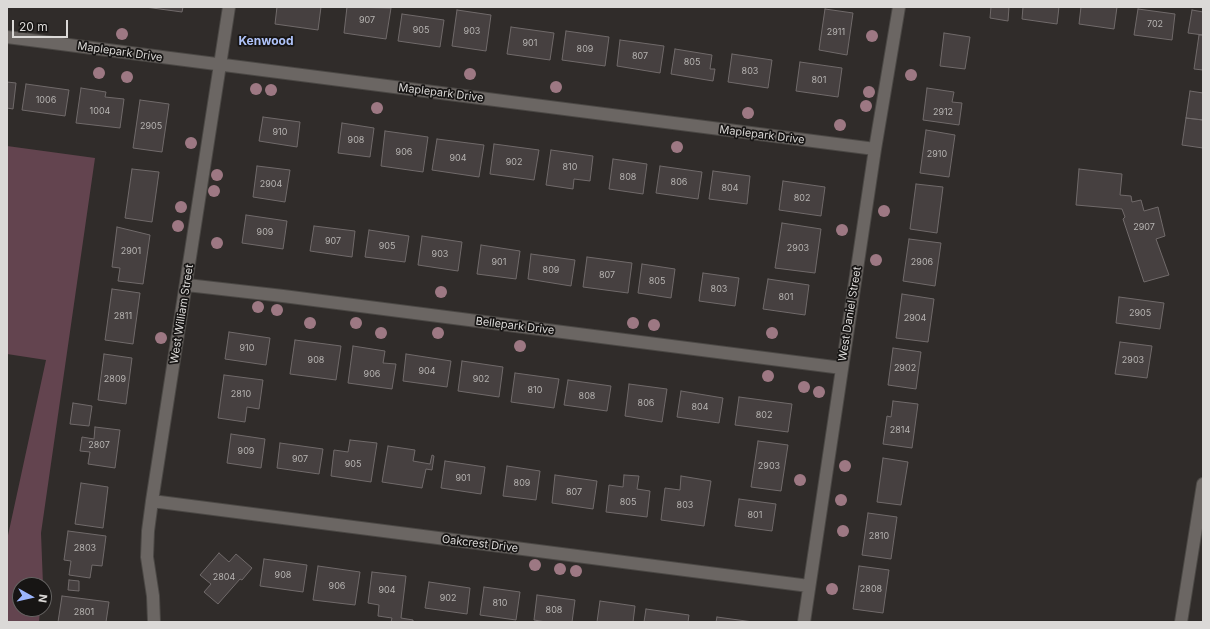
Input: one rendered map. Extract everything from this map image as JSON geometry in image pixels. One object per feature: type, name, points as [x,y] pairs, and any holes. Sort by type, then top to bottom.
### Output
[{"type":"street","name":"West William Street","points":[[154,622],[153,596],[147,557],[152,501],[187,285],[229,7]]},
{"type":"street","name":"West Daniel Street","points":[[804,622],[875,150],[899,7]]},
{"type":"street","name":"Maplepark Drive","points":[[7,38],[875,150]]},
{"type":"street","name":"Bellepark Drive","points":[[187,285],[842,368]]},
{"type":"street","points":[[1182,622],[1203,484]]},
{"type":"street","name":"Oakcrest Drive","points":[[152,501],[809,586]]},
{"type":"shaded area","points":[[7,146],[95,158],[41,533],[43,577],[12,577],[12,617],[39,617],[39,622],[7,622],[7,540],[46,360],[7,354]]},
{"type":"building","points":[[145,7],[183,7],[182,12]]},
{"type":"building","points":[[277,7],[321,7],[318,30],[275,24]]},
{"type":"building","points":[[347,7],[391,8],[386,39],[344,33]]},
{"type":"building","points":[[991,7],[1009,7],[1008,21],[990,18]]},
{"type":"building","points":[[1023,7],[1059,7],[1057,24],[1022,19]]},
{"type":"building","points":[[1081,7],[1117,7],[1114,29],[1079,24]]},
{"type":"building","points":[[825,9],[853,13],[847,55],[819,50]]},
{"type":"building","points":[[1138,9],[1175,14],[1172,40],[1134,35]]},
{"type":"building","points":[[457,10],[491,15],[486,51],[452,46]]},
{"type":"building","points":[[1192,10],[1203,12],[1203,35],[1188,33]]},
{"type":"building","points":[[402,14],[444,20],[440,47],[398,41]]},
{"type":"building","points":[[511,27],[554,33],[550,60],[507,54]]},
{"type":"building","points":[[566,31],[609,37],[605,66],[562,60]]},
{"type":"building","points":[[944,33],[970,37],[965,69],[940,66]]},
{"type":"building","points":[[1199,35],[1203,35],[1203,70],[1194,69]]},
{"type":"building","points":[[620,40],[664,46],[660,73],[617,66]]},
{"type":"building","points":[[675,49],[712,55],[710,69],[715,69],[713,81],[671,74]]},
{"type":"building","points":[[732,54],[772,60],[768,88],[728,82]]},
{"type":"building","points":[[800,62],[842,68],[838,97],[796,91]]},
{"type":"building","points":[[7,82],[16,83],[13,109],[7,108]]},
{"type":"building","points":[[26,84],[69,90],[65,116],[22,110]]},
{"type":"building","points":[[81,88],[106,92],[105,97],[124,99],[120,128],[76,123]]},
{"type":"building","points":[[927,88],[954,92],[952,102],[962,103],[959,125],[923,120]]},
{"type":"building","points":[[1190,91],[1203,93],[1203,120],[1186,118]]},
{"type":"building","points":[[140,100],[169,104],[162,152],[133,148]]},
{"type":"building","points":[[263,117],[300,122],[297,147],[259,141]]},
{"type":"building","points":[[1186,118],[1203,120],[1203,148],[1182,145]]},
{"type":"building","points":[[342,123],[374,128],[370,157],[338,153]]},
{"type":"building","points":[[926,130],[955,135],[949,177],[920,173]]},
{"type":"building","points":[[385,131],[428,137],[423,172],[381,166]]},
{"type":"building","points":[[437,139],[484,145],[479,177],[432,170]]},
{"type":"building","points":[[494,144],[539,150],[534,180],[490,174]]},
{"type":"building","points":[[551,150],[593,156],[590,181],[574,179],[573,189],[546,185]]},
{"type":"building","points":[[613,159],[647,164],[643,194],[609,189]]},
{"type":"building","points":[[257,166],[290,170],[285,202],[253,197]]},
{"type":"building","points":[[660,166],[702,172],[698,199],[656,193]]},
{"type":"building","points":[[132,169],[159,172],[152,222],[125,218]]},
{"type":"building","points":[[1079,169],[1122,174],[1120,195],[1131,196],[1132,202],[1141,200],[1144,211],[1158,207],[1165,236],[1156,239],[1169,275],[1144,282],[1123,219],[1125,217],[1122,209],[1076,205]]},
{"type":"building","points":[[713,171],[750,176],[747,204],[709,199]]},
{"type":"building","points":[[783,181],[825,187],[821,216],[779,210]]},
{"type":"building","points":[[916,184],[943,187],[937,233],[910,229]]},
{"type":"building","points":[[246,215],[287,221],[283,249],[242,243]]},
{"type":"building","points":[[782,223],[821,229],[815,273],[775,268]]},
{"type":"building","points":[[314,226],[355,231],[352,257],[310,251]]},
{"type":"building","points":[[117,227],[150,235],[143,284],[118,281],[120,268],[112,267]]},
{"type":"building","points":[[369,230],[409,236],[405,262],[365,257]]},
{"type":"building","points":[[422,236],[462,242],[458,271],[418,265]]},
{"type":"building","points":[[909,239],[941,243],[935,286],[903,281]]},
{"type":"building","points":[[481,245],[520,251],[516,279],[477,274]]},
{"type":"building","points":[[531,254],[575,260],[571,286],[528,279]]},
{"type":"building","points":[[587,257],[632,263],[628,293],[583,287]]},
{"type":"building","points":[[642,264],[675,269],[671,298],[638,293]]},
{"type":"building","points":[[703,273],[739,278],[735,306],[699,301]]},
{"type":"building","points":[[768,279],[809,285],[805,315],[763,309]]},
{"type":"building","points":[[112,289],[140,293],[133,344],[105,340]]},
{"type":"building","points":[[902,294],[934,299],[928,342],[896,338]]},
{"type":"building","points":[[1119,297],[1164,303],[1160,329],[1116,323]]},
{"type":"building","points":[[229,332],[270,338],[266,365],[225,359]]},
{"type":"building","points":[[295,340],[341,346],[336,380],[290,374]]},
{"type":"building","points":[[1120,342],[1152,346],[1147,378],[1115,374]]},
{"type":"building","points":[[353,346],[385,351],[383,363],[396,364],[392,389],[348,383]]},
{"type":"building","points":[[893,348],[921,352],[916,389],[888,385]]},
{"type":"building","points":[[104,354],[132,358],[126,404],[98,400]]},
{"type":"building","points":[[406,354],[451,361],[447,387],[403,381]]},
{"type":"building","points":[[462,361],[503,367],[499,397],[458,391]]},
{"type":"building","points":[[515,373],[559,379],[554,408],[511,402]]},
{"type":"building","points":[[224,375],[263,380],[259,409],[247,407],[245,422],[218,418]]},
{"type":"building","points":[[568,380],[611,386],[607,411],[564,405]]},
{"type":"building","points":[[629,384],[667,389],[662,422],[625,416]]},
{"type":"building","points":[[681,391],[723,398],[719,423],[677,417]]},
{"type":"building","points":[[739,397],[792,404],[788,432],[735,425]]},
{"type":"building","points":[[893,401],[918,404],[912,448],[883,444],[887,416],[891,417]]},
{"type":"building","points":[[73,403],[92,406],[89,426],[70,424]]},
{"type":"building","points":[[95,427],[120,430],[115,468],[88,464],[90,452],[80,451],[82,437],[94,439]]},
{"type":"building","points":[[231,434],[265,439],[261,468],[227,463]]},
{"type":"building","points":[[350,440],[377,443],[371,482],[331,476],[334,450],[348,452]]},
{"type":"building","points":[[758,441],[788,445],[781,491],[751,487]]},
{"type":"building","points":[[280,443],[323,449],[319,474],[277,468]]},
{"type":"building","points":[[388,446],[415,450],[413,461],[430,464],[432,455],[434,456],[432,470],[426,469],[422,488],[382,482]]},
{"type":"building","points":[[883,458],[908,462],[901,505],[877,502]]},
{"type":"building","points":[[445,461],[485,467],[481,494],[441,488]]},
{"type":"building","points":[[507,466],[540,471],[536,500],[503,496]]},
{"type":"building","points":[[555,475],[597,481],[593,509],[552,503]]},
{"type":"building","points":[[624,475],[639,476],[637,489],[650,491],[647,517],[606,512],[609,485],[623,487]]},
{"type":"building","points":[[681,476],[711,481],[704,526],[661,520],[665,488],[680,490]]},
{"type":"building","points":[[81,483],[108,487],[103,528],[75,524]]},
{"type":"building","points":[[739,499],[776,504],[772,531],[735,526]]},
{"type":"building","points":[[868,513],[897,517],[891,559],[862,555]]},
{"type":"building","points":[[68,531],[106,536],[102,566],[92,565],[90,578],[69,575],[71,561],[64,560]]},
{"type":"building","points":[[219,553],[229,562],[236,554],[252,568],[218,604],[204,592],[211,584],[200,575]]},
{"type":"building","points":[[264,559],[307,565],[303,592],[260,586]]},
{"type":"building","points":[[318,566],[360,572],[355,605],[313,600]]},
{"type":"building","points":[[859,566],[889,570],[883,613],[853,609]]},
{"type":"building","points":[[372,572],[406,576],[401,618],[413,620],[413,622],[391,622],[392,618],[378,616],[379,605],[368,603]]},
{"type":"building","points":[[69,580],[79,581],[79,591],[68,590]]},
{"type":"building","points":[[429,582],[470,588],[467,614],[425,608]]},
{"type":"building","points":[[484,587],[520,592],[516,620],[480,615]]},
{"type":"building","points":[[537,595],[575,600],[572,622],[546,622],[534,620]]},
{"type":"building","points":[[62,596],[109,602],[106,622],[58,622]]},
{"type":"building","points":[[600,601],[635,606],[633,622],[597,622]]},
{"type":"building","points":[[646,609],[689,615],[688,622],[644,622]]},
{"type":"building","points":[[717,617],[753,622],[716,622]]},
{"type":"district","name":"Kenwood","points":[[266,41]]}]
